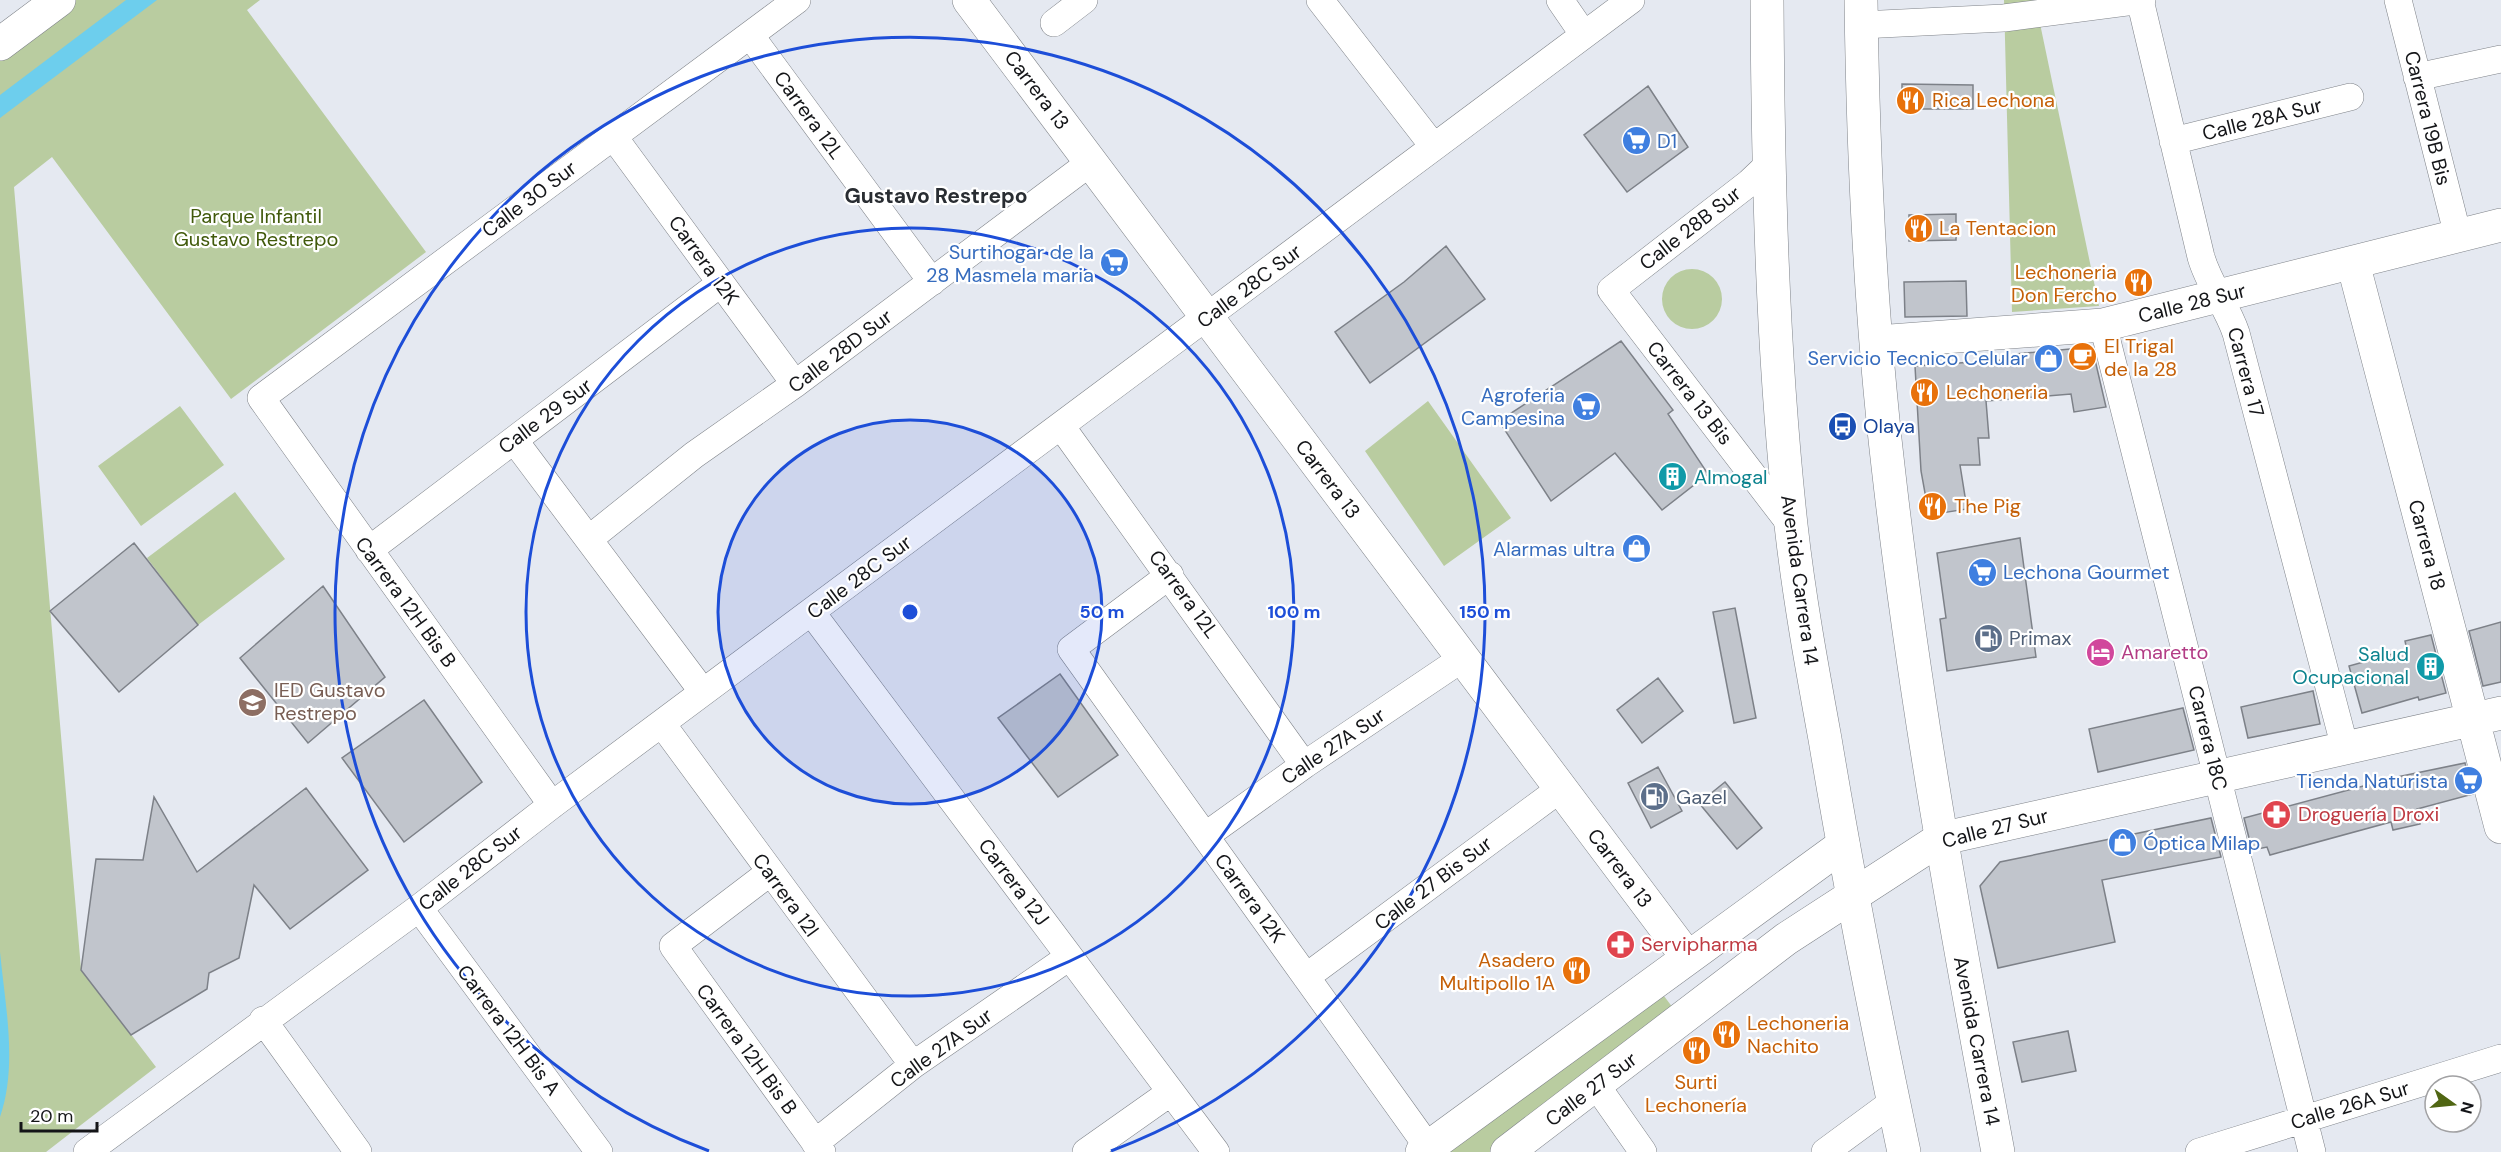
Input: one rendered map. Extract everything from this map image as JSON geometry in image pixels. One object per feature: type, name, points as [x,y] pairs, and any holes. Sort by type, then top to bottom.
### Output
[{"type":"main road","points":[[0,44],[59,0]]},
{"type":"main road","name":"Carrera 13","points":[[969,0],[1688,958]]},
{"type":"main road","name":"Avenida Carrera 14","points":[[1767,0],[1768,165],[1775,358],[1791,525],[1801,600],[1843,845],[1904,1152]]},
{"type":"main road","name":"Avenida Carrera 14","points":[[1861,13],[1867,214],[1891,489],[1941,839],[1998,1152]]},
{"type":"main road","name":"Calle 28 Sur","points":[[1877,342],[2103,325],[2501,225]]},
{"type":"main road","name":"Carrera 18","points":[[2353,262],[2487,716],[2501,827]]},
{"type":"main road","name":"Calle 27 Sur","points":[[1507,1152],[1786,939],[1852,894],[1941,839],[2487,716]]},
{"type":"main road","points":[[1425,1150],[1843,845]]},
{"type":"street","name":"Calle 30 Sur","points":[[261,398],[797,0]]},
{"type":"street","points":[[1054,23],[1084,0]]},
{"type":"street","points":[[1320,0],[1434,147]]},
{"type":"street","points":[[1560,0],[1584,35]]},
{"type":"street","name":"Calle 28C Sur","points":[[87,1152],[263,1020],[419,908],[552,805],[1631,0]]},
{"type":"street","points":[[1861,13],[2004,18],[2140,0]]},
{"type":"street","name":"Carrera 17","points":[[2140,0],[2204,269],[2236,333],[2345,748]]},
{"type":"street","name":"Carrera 19B Bis","points":[[2398,0],[2458,236]]},
{"type":"street","name":"Carrera 12L","points":[[750,35],[932,282]]},
{"type":"street","points":[[2417,77],[2501,59]]},
{"type":"street","name":"Calle 28A Sur","points":[[2173,141],[2350,97]]},
{"type":"street","name":"Carrera 12K","points":[[614,136],[795,384]]},
{"type":"street","name":"Calle 28D Sur","points":[[589,539],[694,455],[795,384],[1091,162]]},
{"type":"street","name":"Calle 28B Sur","points":[[1611,290],[1749,183],[1768,165]]},
{"type":"street","name":"Calle 29 Sur","points":[[369,549],[721,284]]},
{"type":"street","name":"Carrera 13 Bis","points":[[1611,290],[1791,525]]},
{"type":"street","name":"Carrera 18C","points":[[2103,325],[2312,1152]]},
{"type":"street","name":"Carrera 12H Bis B","points":[[261,398],[552,805]]},
{"type":"street","name":"Carrera 12L","points":[[1061,426],[1304,765]]},
{"type":"street","points":[[514,440],[703,692]]},
{"type":"street","name":"Carrera 12K","points":[[1170,575],[1071,649],[1306,977],[1425,1150]]},
{"type":"street","name":"Carrera 12J","points":[[812,613],[1216,1152]]},
{"type":"street","name":"Calle 27A Sur","points":[[1205,836],[1304,765],[1463,658]]},
{"type":"street","name":"Carrera 12I","points":[[662,724],[769,873],[913,1065]]},
{"type":"street","name":"Calle 27 Bis Sur","points":[[1306,977],[1560,789]]},
{"type":"street","name":"Carrera 12H Bis B","points":[[769,873],[673,946],[819,1147]]},
{"type":"street","name":"Carrera 12H Bis A","points":[[419,908],[599,1152]]},
{"type":"street","name":"Calle 27A Sur","points":[[819,1147],[913,1065],[1069,957]]},
{"type":"street","points":[[263,1020],[358,1152]]},
{"type":"street","name":"Calle 26A Sur","points":[[2199,1152],[2501,1058]]},
{"type":"street","points":[[1596,1085],[1643,1152]]},
{"type":"street","points":[[1086,1152],[1171,1092]]},
{"type":"street","points":[[1826,1152],[1893,1102]]},
{"type":"green space","name":"Parque Infantil Gustavo Restrepo","points":[[76,0],[260,0],[247,10],[426,252],[231,399],[52,157],[14,187],[81,969],[156,1067],[46,1152],[0,1152],[0,56]]},
{"type":"green space","points":[[2004,0],[2067,0],[2038,14],[2099,306],[2012,312]]},
{"type":"green space","points":[[1686,269],[1698,269],[1709,274],[1717,282],[1722,299],[1720,311],[1709,324],[1698,329],[1686,329],[1675,324],[1667,316],[1662,305],[1662,293],[1667,282],[1675,274]]},
{"type":"green space","points":[[1428,401],[1511,518],[1444,566],[1365,451]]},
{"type":"green space","points":[[180,406],[224,465],[141,526],[98,466]]},
{"type":"green space","points":[[235,492],[285,559],[198,625],[147,558]]},
{"type":"green space","points":[[1661,992],[1676,1012],[1490,1152],[1449,1152]]},
{"type":"water","points":[[126,0],[157,0],[0,118],[0,95]]},
{"type":"water","points":[[0,952],[9,1035],[9,1056],[8,1077],[0,1117]]},
{"type":"building","points":[[1902,84],[1973,85],[1973,109],[1902,109]]},
{"type":"building","name":"D1","points":[[1648,86],[1688,147],[1627,192],[1584,135]]},
{"type":"building","points":[[1956,214],[1956,240],[1909,241],[1909,215]]},
{"type":"building","points":[[1446,246],[1485,299],[1370,383],[1335,332],[1404,282]]},
{"type":"building","points":[[1966,281],[1967,316],[1905,317],[1904,282]]},
{"type":"building","points":[[1621,341],[1673,410],[1668,414],[1708,474],[1662,510],[1615,453],[1551,501],[1499,421]]},
{"type":"building","points":[[2092,347],[2106,407],[2074,412],[2071,394],[1986,401],[1989,438],[1978,438],[1980,465],[1960,465],[1967,509],[1929,515],[1921,471],[1915,366],[2017,359],[2016,354]]},
{"type":"building","points":[[2020,538],[2036,657],[1947,671],[1940,619],[1946,618],[1937,553]]},
{"type":"building","points":[[134,543],[198,625],[119,692],[50,611]]},
{"type":"building","points":[[323,586],[385,677],[308,743],[240,658]]},
{"type":"building","points":[[1735,608],[1756,718],[1734,723],[1713,612]]},
{"type":"building","points":[[2501,622],[2501,682],[2483,686],[2469,631]]},
{"type":"building","points":[[2431,635],[2446,693],[2419,700],[2418,697],[2362,713],[2349,666],[2407,650],[2405,641]]},
{"type":"building","points":[[1060,674],[1118,755],[1058,797],[998,718]]},
{"type":"building","points":[[1658,678],[1683,711],[1642,743],[1617,710]]},
{"type":"building","points":[[2313,691],[2320,724],[2248,738],[2241,707]]},
{"type":"building","points":[[424,700],[482,782],[404,842],[342,758]]},
{"type":"building","points":[[2183,708],[2194,750],[2098,772],[2089,729]]},
{"type":"building","points":[[2465,763],[2473,794],[2417,809],[2420,824],[2393,830],[2391,822],[2270,855],[2267,847],[2252,850],[2244,818],[2397,777]]},
{"type":"building","name":"Gazel","points":[[1658,767],[1682,811],[1651,828],[1628,783]]},
{"type":"building","points":[[1725,782],[1762,828],[1737,849],[1699,803]]},
{"type":"building","points":[[306,788],[368,870],[290,929],[254,885],[239,958],[209,973],[207,989],[131,1035],[81,970],[96,859],[143,860],[154,797],[197,872]]},
{"type":"building","points":[[2211,818],[2221,857],[2102,880],[2115,942],[1998,968],[1980,886],[2000,862]]},
{"type":"building","points":[[2068,1031],[2076,1071],[2022,1082],[2013,1042]]},
{"type":"place","name":"Rica Lechona","points":[[1911,100]]},
{"type":"place","name":"D1","points":[[1636,141]]},
{"type":"place","name":"La Tentacion","points":[[1918,228]]},
{"type":"place","name":"Surtihogar de la 28 Masmela maria","points":[[1115,263]]},
{"type":"place","name":"Lechoneria Don Fercho","points":[[2138,283]]},
{"type":"place","name":"El Trigal de la 28","points":[[2083,357]]},
{"type":"place","name":"Servicio Tecnico Celular","points":[[2049,358]]},
{"type":"place","name":"Lechoneria","points":[[1925,392]]},
{"type":"place","name":"Agroferia Campesina","points":[[1586,407]]},
{"type":"place","name":"Olaya","points":[[1842,426]]},
{"type":"place","name":"Almogal","points":[[1673,477]]},
{"type":"place","name":"The Pig","points":[[1933,506]]},
{"type":"place","name":"Alarmas ultra","points":[[1636,549]]},
{"type":"place","name":"Lechona Gourmet","points":[[1982,572]]},
{"type":"place","name":"Primax","points":[[1988,638]]},
{"type":"place","name":"Amaretto","points":[[2100,652]]},
{"type":"place","name":"Salud Ocupacional","points":[[2430,666]]},
{"type":"place","name":"IED Gustavo Restrepo","points":[[253,702]]},
{"type":"place","name":"Tienda Naturista","points":[[2469,781]]},
{"type":"place","name":"Gazel","points":[[1655,797]]},
{"type":"place","name":"Droguería Droxi","points":[[2277,814]]},
{"type":"place","name":"Óptica Milap","points":[[2122,843]]},
{"type":"place","name":"Servipharma","points":[[1620,944]]},
{"type":"place","name":"Asadero Multipollo 1A","points":[[1576,971]]},
{"type":"place","name":"Lechoneria Nachito","points":[[1726,1034]]},
{"type":"place","name":"Surti Lechonería","points":[[1696,1051]]},
{"type":"district","name":"Gustavo Restrepo","points":[[936,196]]}]
